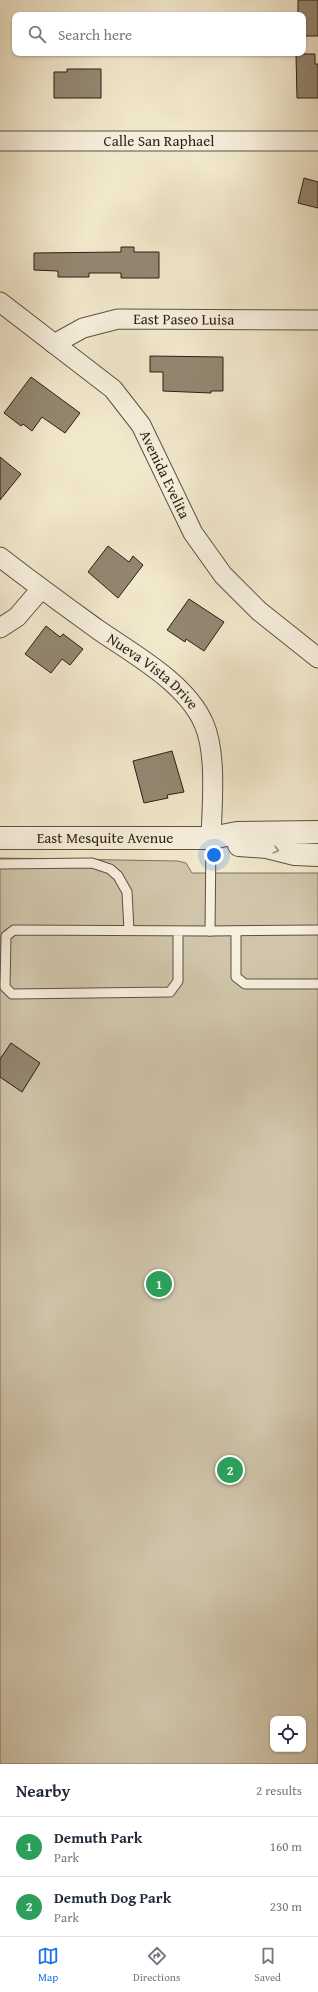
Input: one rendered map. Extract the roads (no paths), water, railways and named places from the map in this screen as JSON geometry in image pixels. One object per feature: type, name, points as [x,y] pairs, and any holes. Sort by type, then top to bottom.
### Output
[{"type":"street","name":"Calle San Raphael","points":[[0,141],[318,141]]},
{"type":"street","name":"Avenida Evelita","points":[[0,302],[113,389],[141,425],[193,533],[223,575],[259,612],[318,658]]},
{"type":"street","name":"East Paseo Luisa","points":[[54,344],[83,328],[118,319],[318,320]]},
{"type":"street","name":"Nueva Vista Drive","points":[[0,557],[41,589],[178,686],[196,708],[205,725],[212,747],[210,838]]},
{"type":"street","points":[[0,628],[17,617],[41,589]]},
{"type":"street","name":"East Mesquite Avenue","points":[[210,838],[236,832],[318,832]]},
{"type":"street","name":"East Mesquite Avenue","points":[[0,838],[210,838],[236,844],[267,847],[295,854],[318,855]]},
{"type":"lane","points":[[210,838],[210,931]]},
{"type":"lane","points":[[0,864],[92,863],[110,869],[118,876],[127,892],[128,930]]},
{"type":"lane","points":[[178,931],[178,981],[170,992],[12,994],[5,987],[6,936],[14,930],[318,930]]},
{"type":"lane","points":[[236,931],[236,977],[245,984],[318,984]]},
{"type":"place","name":"Demuth Park","points":[[159,1284]]},
{"type":"place","name":"Demuth Dog Park","points":[[230,1470]]}]
